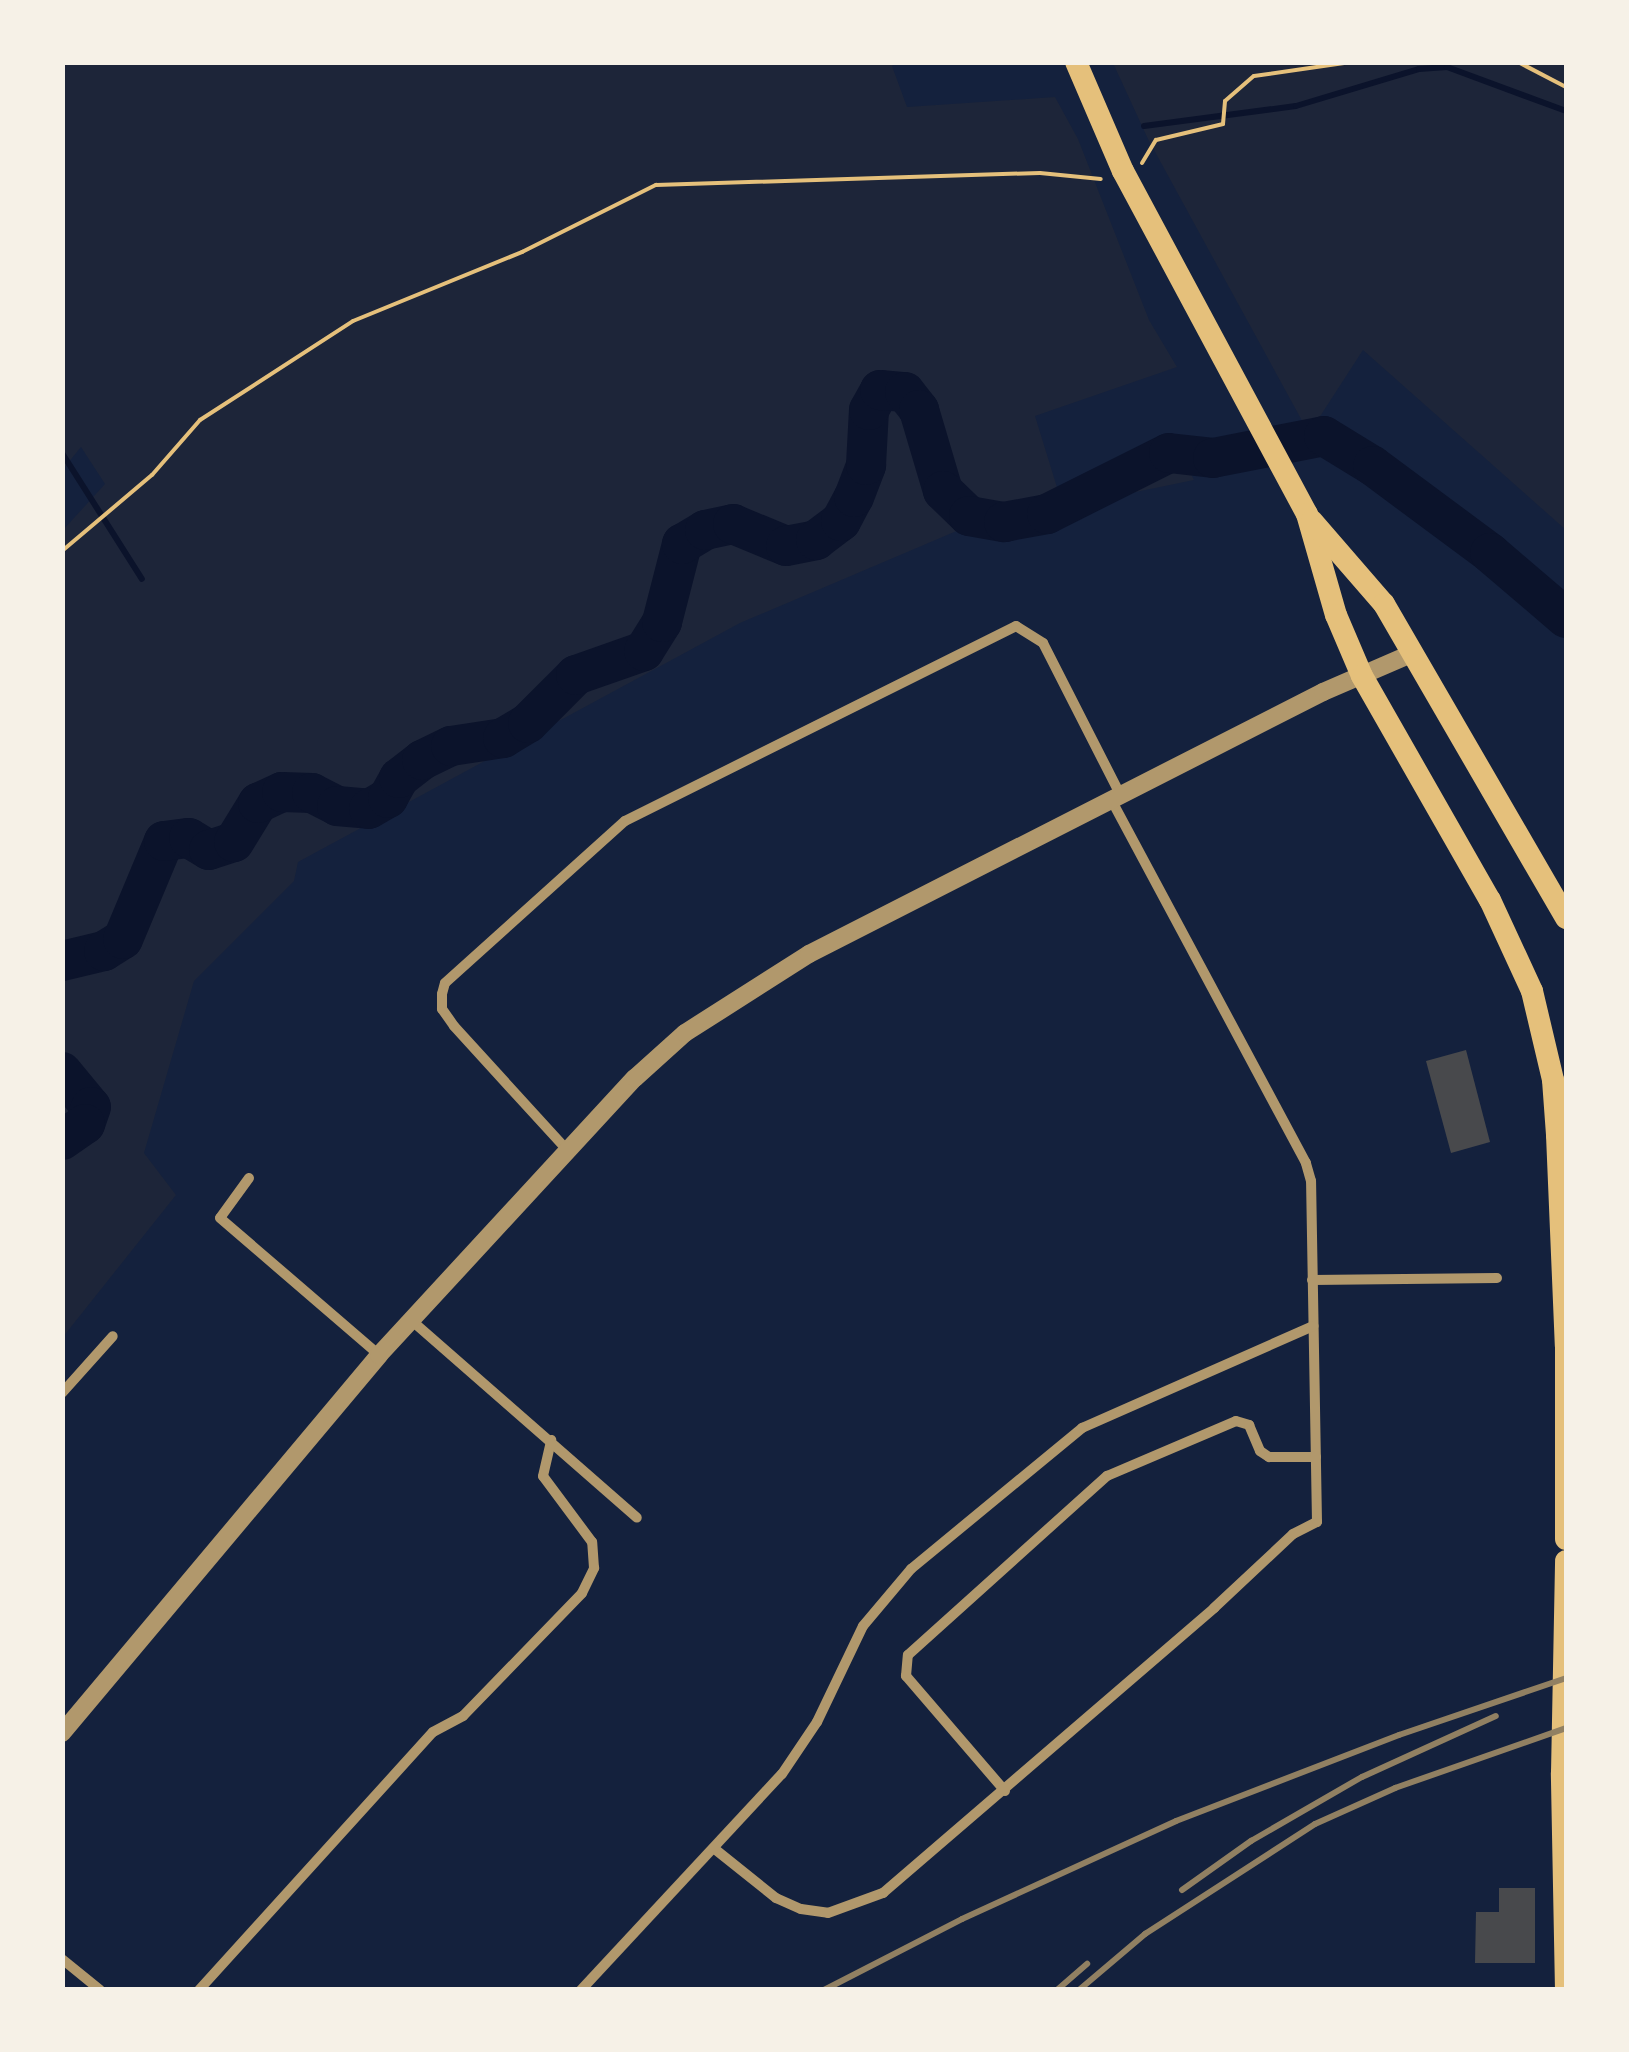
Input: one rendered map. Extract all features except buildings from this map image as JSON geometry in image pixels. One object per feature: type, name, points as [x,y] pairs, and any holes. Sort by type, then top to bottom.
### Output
[{"type":"highway","points":[[1076,62],[1122,171],[1306,514],[1336,616],[1362,676],[1490,900],[1532,991],[1562,1134],[1566,1540]]},
{"type":"highway","points":[[1306,514],[1384,604],[1566,918]]},
{"type":"highway","points":[[1566,1560],[1566,1988]]},
{"type":"street","points":[[568,1151],[454,1026],[442,1009],[445,983],[625,821],[1016,626],[1043,643],[1116,798],[1303,1154],[1311,1181],[1317,1522],[1293,1534],[883,1893],[828,1914],[800,1909],[776,1898],[716,1850]]},
{"type":"street","points":[[62,1733],[411,1320],[635,1078],[740,994],[809,954],[1116,798],[1411,654]]},
{"type":"street","points":[[249,1178],[220,1218],[379,1355]]},
{"type":"street","points":[[1312,1280],[1497,1278]]},
{"type":"street","points":[[411,1320],[637,1518]]},
{"type":"street","points":[[581,1990],[716,1850],[782,1774],[817,1722],[863,1626],[911,1569],[1082,1428],[1312,1326]]},
{"type":"street","points":[[62,1392],[113,1336]]},
{"type":"street","points":[[1004,1791],[906,1676],[908,1655],[1107,1476],[1236,1421],[1248,1425],[1260,1452],[1269,1457],[1316,1457]]},
{"type":"street","points":[[199,1990],[433,1732],[462,1716],[582,1593],[594,1568],[592,1542],[543,1476],[552,1440]]},
{"type":"street","points":[[62,1958],[100,1990]]},
{"type":"path","points":[[62,551],[152,476],[200,420],[353,322],[522,252],[656,185],[1040,173],[1102,180],[1144,161],[1156,140],[1222,124],[1225,101],[1254,76],[1351,62]]},
{"type":"path","points":[[1518,62],[1566,87]]},
{"type":"shaded area","points":[[899,62],[892,66],[907,107],[1055,97],[1078,139],[1149,320],[1177,367],[1035,416],[1060,497],[1104,466],[1175,441],[1194,480],[966,527],[740,623],[298,862],[294,881],[194,981],[144,1153],[176,1195],[63,1337],[63,530],[105,484],[81,447],[63,469],[63,63]]},
{"type":"shaded area","points":[[1113,63],[1566,63],[1566,530],[1363,350],[1319,418],[1306,428],[1148,139]]},
{"type":"waterway","points":[[1144,126],[1296,106],[1419,69],[1447,67],[1566,111]]},
{"type":"waterway","points":[[62,961],[104,951],[123,939],[164,841],[189,838],[209,850],[234,842],[258,803],[282,792],[312,793],[337,806],[369,809],[388,798],[399,778],[422,760],[451,746],[503,738],[528,723],[576,675],[644,651],[662,622],[682,544],[705,530],[733,524],[786,546],[816,540],[841,521],[854,497],[866,465],[869,410],[880,390],[905,392],[919,410],[943,491],[969,516],[1004,522],[1047,514],[1169,453],[1213,458],[1324,436],[1373,466],[1490,553],[1566,618]]},
{"type":"waterway","points":[[62,453],[142,579]]},
{"type":"waterway","points":[[62,1072],[91,1107],[85,1124],[62,1140]]},
{"type":"railway","points":[[824,1990],[962,1919],[1176,1821],[1399,1735],[1566,1678]]},
{"type":"railway","points":[[1182,1890],[1251,1841],[1362,1777],[1496,1716]]},
{"type":"railway","points":[[1079,1990],[1145,1934],[1315,1824],[1395,1788],[1566,1728]]},
{"type":"railway","points":[[1057,1990],[1087,1964]]}]
